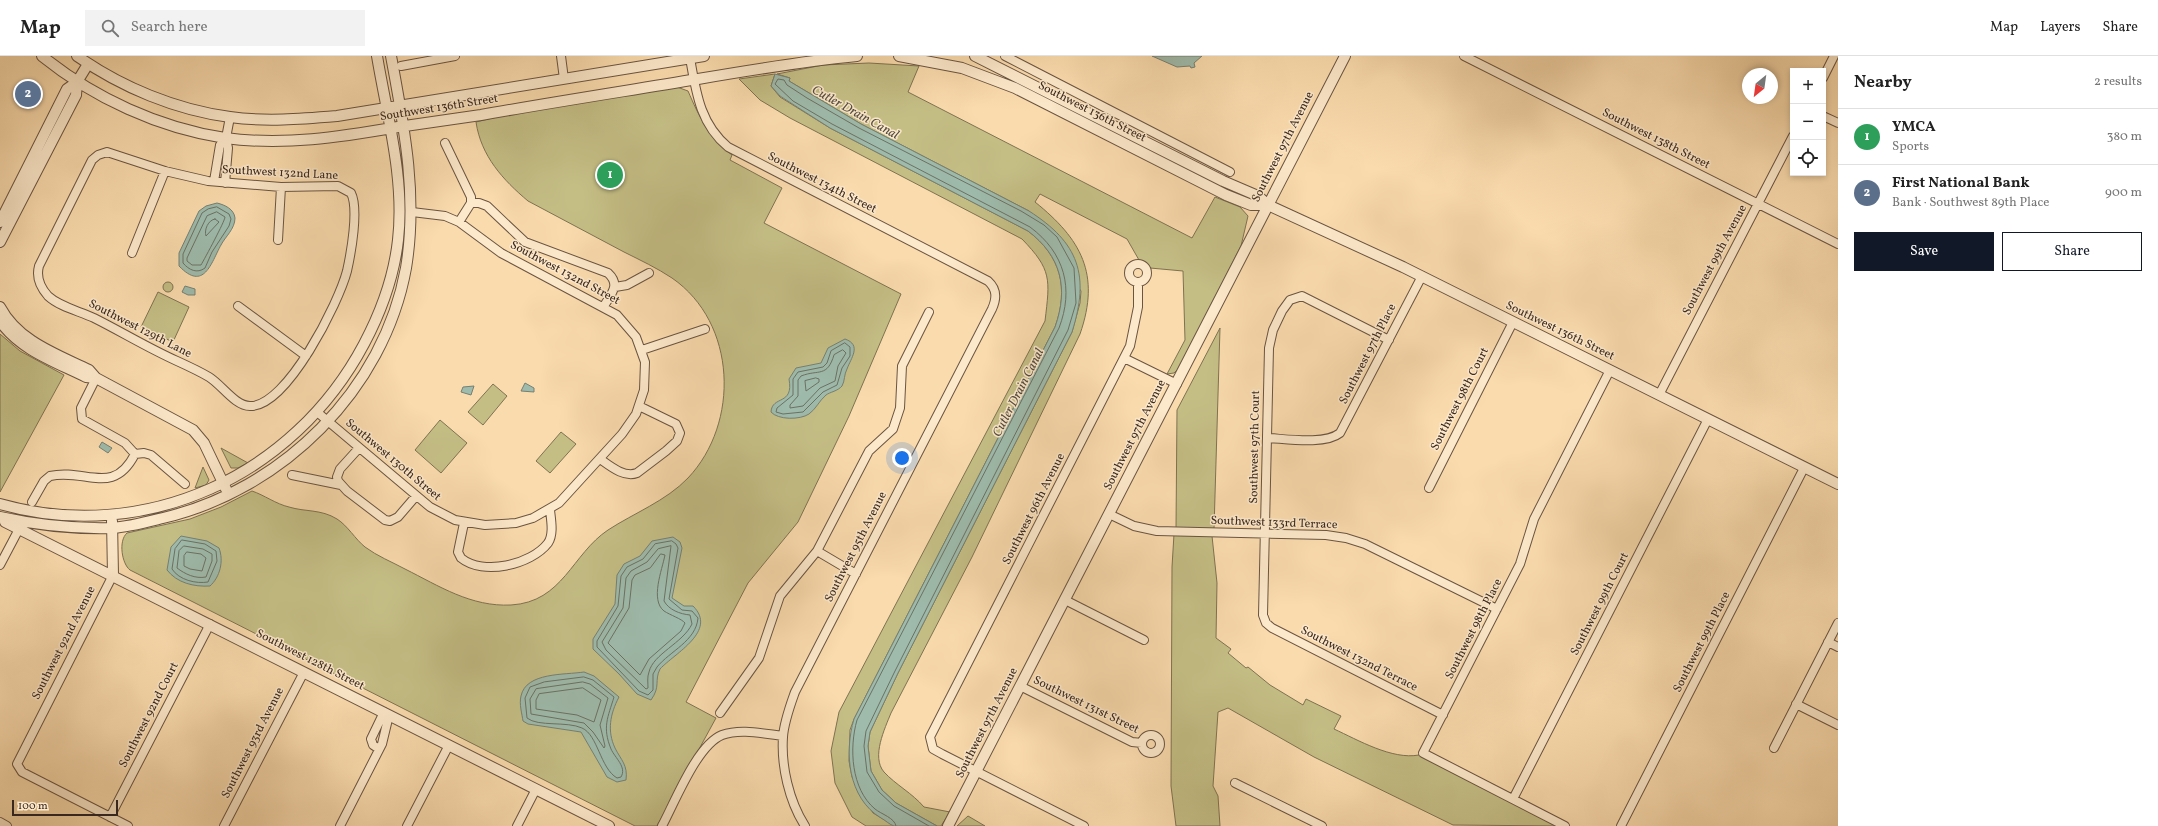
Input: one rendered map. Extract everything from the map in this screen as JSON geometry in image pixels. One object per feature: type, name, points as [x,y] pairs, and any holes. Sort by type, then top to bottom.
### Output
[{"type":"street","name":"Southwest 136th Street","points":[[42,56],[77,82],[135,112],[179,128],[226,138],[282,142],[333,138],[815,60],[858,56]]},
{"type":"street","name":"Southwest 136th Street","points":[[77,56],[88,64],[123,83],[157,98],[185,107],[230,117],[289,119],[337,116],[704,56]]},
{"type":"street","points":[[0,504],[41,512],[76,515],[112,515],[178,501],[224,484],[282,447],[317,412],[343,381],[376,321],[394,265],[400,220],[396,158],[377,56]]},
{"type":"street","points":[[112,528],[142,524],[180,514],[228,496],[262,477],[288,458],[328,421],[348,396],[368,366],[393,315],[405,270],[412,212],[404,126],[391,56]]},
{"type":"street","points":[[401,66],[455,56]]},
{"type":"street","points":[[561,56],[564,78]]},
{"type":"street","name":"Southwest 136th Street","points":[[899,56],[932,61],[990,77],[1050,105],[1226,195],[1251,205],[1268,205]]},
{"type":"street","name":"Southwest 136th Street","points":[[975,56],[1223,181],[1258,196],[1268,205],[1422,276],[1838,484]]},
{"type":"street","name":"Southwest 136th Street","points":[[1005,56],[1230,172]]},
{"type":"street","name":"Southwest 97th Avenue","points":[[948,826],[1345,56]]},
{"type":"street","name":"Southwest 138th Street","points":[[1464,56],[1838,244]]},
{"type":"street","points":[[1826,72],[1834,56]]},
{"type":"street","name":"Southwest 134th Street","points":[[690,58],[700,107],[706,121],[715,134],[732,150],[982,278],[993,287]]},
{"type":"street","points":[[0,222],[67,89],[77,82],[88,64]]},
{"type":"street","points":[[0,242],[76,95],[77,82]]},
{"type":"street","points":[[225,183],[228,148],[226,138],[230,117]]},
{"type":"street","points":[[1826,117],[1838,123]]},
{"type":"street","points":[[214,182],[220,145],[226,138]]},
{"type":"street","name":"Southwest 99th Avenue","points":[[1659,395],[1791,140]]},
{"type":"street","points":[[445,144],[471,197],[471,203],[459,222]]},
{"type":"street","name":"Southwest 132nd Lane","points":[[39,266],[91,162],[98,155],[110,152],[165,171],[214,182],[281,187],[338,186],[345,189],[352,197],[354,213],[347,271],[318,337],[306,356]]},
{"type":"street","points":[[132,253],[165,171]]},
{"type":"street","points":[[278,240],[281,187]]},
{"type":"street","points":[[471,203],[479,203],[487,206],[527,243],[608,273],[615,281],[615,287],[604,306]]},
{"type":"street","name":"Southwest 132nd Street","points":[[412,212],[445,216],[459,222],[501,252],[604,306],[617,315],[627,325],[642,350],[646,372],[644,390],[639,406],[631,422],[600,459]]},
{"type":"street","name":"Southwest 129th Lane","points":[[39,266],[39,284],[55,301],[95,319],[159,353],[202,373],[246,406],[260,405],[268,400],[286,382],[306,356]]},
{"type":"street","points":[[615,287],[626,285],[649,273]]},
{"type":"street","name":"Southwest 97th Place","points":[[1268,438],[1313,440],[1330,438],[1337,435],[1345,425],[1422,276]]},
{"type":"street","name":"Southwest 96th Avenue","points":[[976,772],[937,752],[929,740],[933,729],[1124,358],[1136,324],[1139,299],[1138,282]]},
{"type":"street","name":"Southwest 95th Avenue","points":[[805,826],[792,797],[785,766],[783,736],[795,692],[992,309],[996,298],[993,287]]},
{"type":"street","name":"Southwest 97th Court","points":[[1266,623],[1263,615],[1269,342],[1282,311],[1290,300],[1298,296],[1307,298],[1389,340]]},
{"type":"street","points":[[238,306],[306,356]]},
{"type":"street","points":[[0,307],[10,323],[26,338],[89,370],[96,378],[193,430],[204,443],[224,484],[228,496]]},
{"type":"street","points":[[380,310],[393,315]]},
{"type":"street","points":[[720,713],[760,656],[780,596],[817,551],[869,451],[893,429],[900,408],[902,366],[929,312]]},
{"type":"street","points":[[0,321],[13,337],[30,348],[86,377],[96,378]]},
{"type":"street","points":[[376,321],[388,326]]},
{"type":"street","name":"Southwest 98th Court","points":[[1429,488],[1513,322]]},
{"type":"street","points":[[642,350],[705,329]]},
{"type":"street","points":[[1124,358],[1177,384]]},
{"type":"street","name":"Southwest 98th Place","points":[[1565,826],[1423,753],[1524,556],[1534,519],[1610,370]]},
{"type":"street","points":[[96,378],[82,408],[82,419],[125,442],[135,454]]},
{"type":"street","points":[[600,459],[618,470],[632,475],[637,473],[676,441],[680,433],[676,424],[639,406]]},
{"type":"street","name":"Southwest 130th Street","points":[[317,412],[438,513],[464,523],[485,525],[510,524],[533,518],[550,510],[567,496],[600,459]]},
{"type":"street","name":"Southwest 99th Court","points":[[1513,799],[1708,419]]},
{"type":"street","points":[[359,448],[338,473],[338,481],[341,485],[385,520],[390,521],[398,517],[416,496]]},
{"type":"street","points":[[135,454],[144,453],[151,455],[185,484]]},
{"type":"street","points":[[32,502],[42,484],[49,477],[57,475],[113,477],[126,469],[135,454]]},
{"type":"street","name":"Southwest 99th Place","points":[[1621,826],[1804,468]]},
{"type":"street","points":[[292,475],[341,485]]},
{"type":"street","points":[[464,523],[458,552],[460,558],[478,565],[516,565],[530,558],[548,544],[552,530],[550,510]]},
{"type":"street","name":"Southwest 133rd Terrace","points":[[1109,514],[1134,526],[1157,531],[1336,536],[1353,540],[1496,610]]},
{"type":"street","name":"Southwest 92nd Avenue","points":[[110,817],[22,772],[17,766],[17,762],[113,575],[112,515]]},
{"type":"street","name":"Southwest 128th Street","points":[[0,518],[63,526],[112,528]]},
{"type":"street","name":"Southwest 128th Street","points":[[0,518],[19,529],[609,826]]},
{"type":"street","points":[[0,565],[19,529]]},
{"type":"street","points":[[817,551],[856,574]]},
{"type":"street","points":[[1065,600],[1144,640]]},
{"type":"street","name":"Southwest 132nd Terrace","points":[[1266,623],[1280,632],[1443,715]]},
{"type":"street","points":[[1774,748],[1838,623]]},
{"type":"street","name":"Southwest 92nd Court","points":[[110,817],[210,624]]},
{"type":"street","points":[[1828,642],[1838,647]]},
{"type":"street","name":"Southwest 93rd Avenue","points":[[224,826],[304,672]]},
{"type":"street","name":"Southwest 131st Street","points":[[1020,686],[1132,742],[1142,744]]},
{"type":"street","points":[[1796,704],[1838,725]]},
{"type":"street","points":[[380,749],[373,745],[371,739],[386,714]]},
{"type":"street","points":[[340,826],[380,749],[386,714]]},
{"type":"street","points":[[662,826],[700,753],[712,741],[721,736],[734,733],[783,736]]},
{"type":"street","points":[[407,826],[449,745]]},
{"type":"street","points":[[976,772],[1084,826]]},
{"type":"street","points":[[1235,783],[1322,826]]},
{"type":"street","points":[[517,826],[536,789]]},
{"type":"street","points":[[110,817],[128,826]]},
{"type":"street","points":[[0,822],[8,826]]},
{"type":"shaded area","points":[[869,63],[919,66],[908,92],[1192,238],[1215,197],[1240,207],[1248,216],[1241,246],[1179,368],[1174,373],[1167,374],[1185,340],[1183,271],[1150,268],[1144,262],[1139,260],[1127,239],[1040,194],[1035,202],[1064,230],[1075,244],[1083,259],[1087,276],[1088,293],[1086,313],[1080,334],[972,557],[891,713],[880,742],[879,759],[880,766],[884,772],[924,807],[950,812],[941,826],[937,826],[896,803],[882,790],[871,771],[868,746],[870,732],[898,673],[1072,332],[1080,303],[1081,291],[1029,211],[861,124],[789,81],[790,78],[777,74],[823,65]]},
{"type":"shaded area","points":[[775,74],[771,86],[780,97],[830,128],[1028,231],[1048,251],[1055,262],[1061,286],[1059,313],[1055,327],[854,719],[850,730],[849,761],[852,777],[873,813],[895,826],[866,826],[852,817],[835,783],[831,751],[839,712],[1045,321],[1048,295],[1047,276],[1039,259],[1022,239],[790,118],[760,100],[739,79]]},
{"type":"shaded area","points":[[677,87],[688,91],[705,126],[717,141],[732,155],[730,160],[782,188],[764,223],[901,294],[849,416],[798,522],[748,583],[686,702],[716,718],[657,826],[635,826],[130,570],[123,558],[122,547],[124,537],[127,533],[190,519],[221,507],[252,491],[284,506],[319,512],[337,519],[361,544],[370,550],[456,594],[482,603],[511,605],[529,602],[543,595],[566,575],[585,551],[608,530],[660,500],[679,486],[688,478],[705,455],[717,430],[723,402],[724,374],[719,347],[709,320],[693,297],[672,278],[654,267],[528,201],[510,185],[494,166],[483,146],[476,122],[505,115]]},
{"type":"shaded area","points":[[166,282],[170,282],[172,283],[172,291],[166,292],[163,289],[163,285]]},
{"type":"shaded area","points":[[158,292],[189,307],[173,342],[141,327]]},
{"type":"shaded area","points":[[1220,328],[1214,529],[1176,529],[1177,410]]},
{"type":"shaded area","points":[[0,334],[20,351],[64,375],[0,492]]},
{"type":"shaded area","points":[[493,384],[507,396],[483,425],[468,412]]},
{"type":"shaded area","points":[[440,420],[467,443],[441,473],[415,450]]},
{"type":"shaded area","points":[[561,432],[576,444],[550,473],[536,461]]},
{"type":"shaded area","points":[[221,448],[248,463],[238,468],[231,468]]},
{"type":"shaded area","points":[[203,467],[209,480],[206,485],[195,488]]},
{"type":"shaded area","points":[[1174,534],[1212,536],[1217,583],[1216,638],[1231,649],[1228,653],[1246,668],[1248,667],[1270,685],[1303,705],[1306,699],[1341,716],[1334,729],[1387,752],[1398,755],[1419,755],[1560,826],[1453,825],[1314,757],[1228,708],[1218,712],[1213,786],[1218,796],[1220,826],[1176,826],[1171,786],[1172,567]]},
{"type":"shaded area","points":[[968,816],[985,826],[957,826]]},
{"type":"water","points":[[1152,56],[1202,56],[1194,63],[1195,67],[1191,68],[1190,66],[1177,67]]},
{"type":"water","points":[[775,74],[790,78],[789,81],[861,124],[1029,211],[1046,223],[1059,235],[1069,248],[1076,262],[1080,294],[1072,332],[898,673],[870,732],[868,746],[871,771],[882,790],[896,803],[937,826],[894,826],[870,809],[861,799],[851,774],[849,746],[851,732],[854,719],[1055,327],[1061,299],[1059,274],[1055,262],[1048,251],[1028,231],[830,128],[780,96],[771,86]]},
{"type":"water","points":[[217,203],[226,206],[233,212],[235,222],[206,272],[201,276],[195,276],[179,266],[179,253],[199,211],[206,206]]},
{"type":"water","points":[[185,286],[195,289],[195,295],[188,295],[182,292]]},
{"type":"water","points":[[845,339],[853,345],[854,352],[846,371],[842,386],[826,395],[809,414],[805,416],[784,418],[774,415],[771,412],[772,407],[775,403],[786,397],[790,387],[789,379],[796,368],[821,363],[828,348]]},
{"type":"water","points":[[525,383],[534,388],[534,392],[521,391]]},
{"type":"water","points":[[474,386],[471,395],[461,392],[463,387]]},
{"type":"water","points":[[102,442],[112,448],[108,453],[99,447]]},
{"type":"water","points":[[181,536],[207,541],[219,548],[221,563],[219,573],[210,586],[198,586],[186,583],[176,578],[167,570],[171,547]]},
{"type":"water","points":[[673,537],[680,542],[682,548],[672,598],[684,606],[693,606],[699,615],[700,624],[698,633],[692,641],[660,669],[657,677],[656,691],[651,700],[637,694],[593,649],[593,639],[615,604],[617,575],[624,564],[640,556],[652,541]]},
{"type":"water","points":[[584,672],[594,676],[619,697],[613,710],[610,729],[615,748],[625,766],[626,780],[617,782],[607,777],[581,732],[528,724],[523,721],[520,699],[524,688],[530,683],[547,676]]},
{"type":"place","name":"First National Bank","points":[[28,94]]},
{"type":"place","name":"YMCA","points":[[610,175]]},
{"type":"water label","name":"Cutler Drain Canal","points":[[855,113]]},
{"type":"water label","name":"Cutler Drain Canal","points":[[1019,393]]}]
